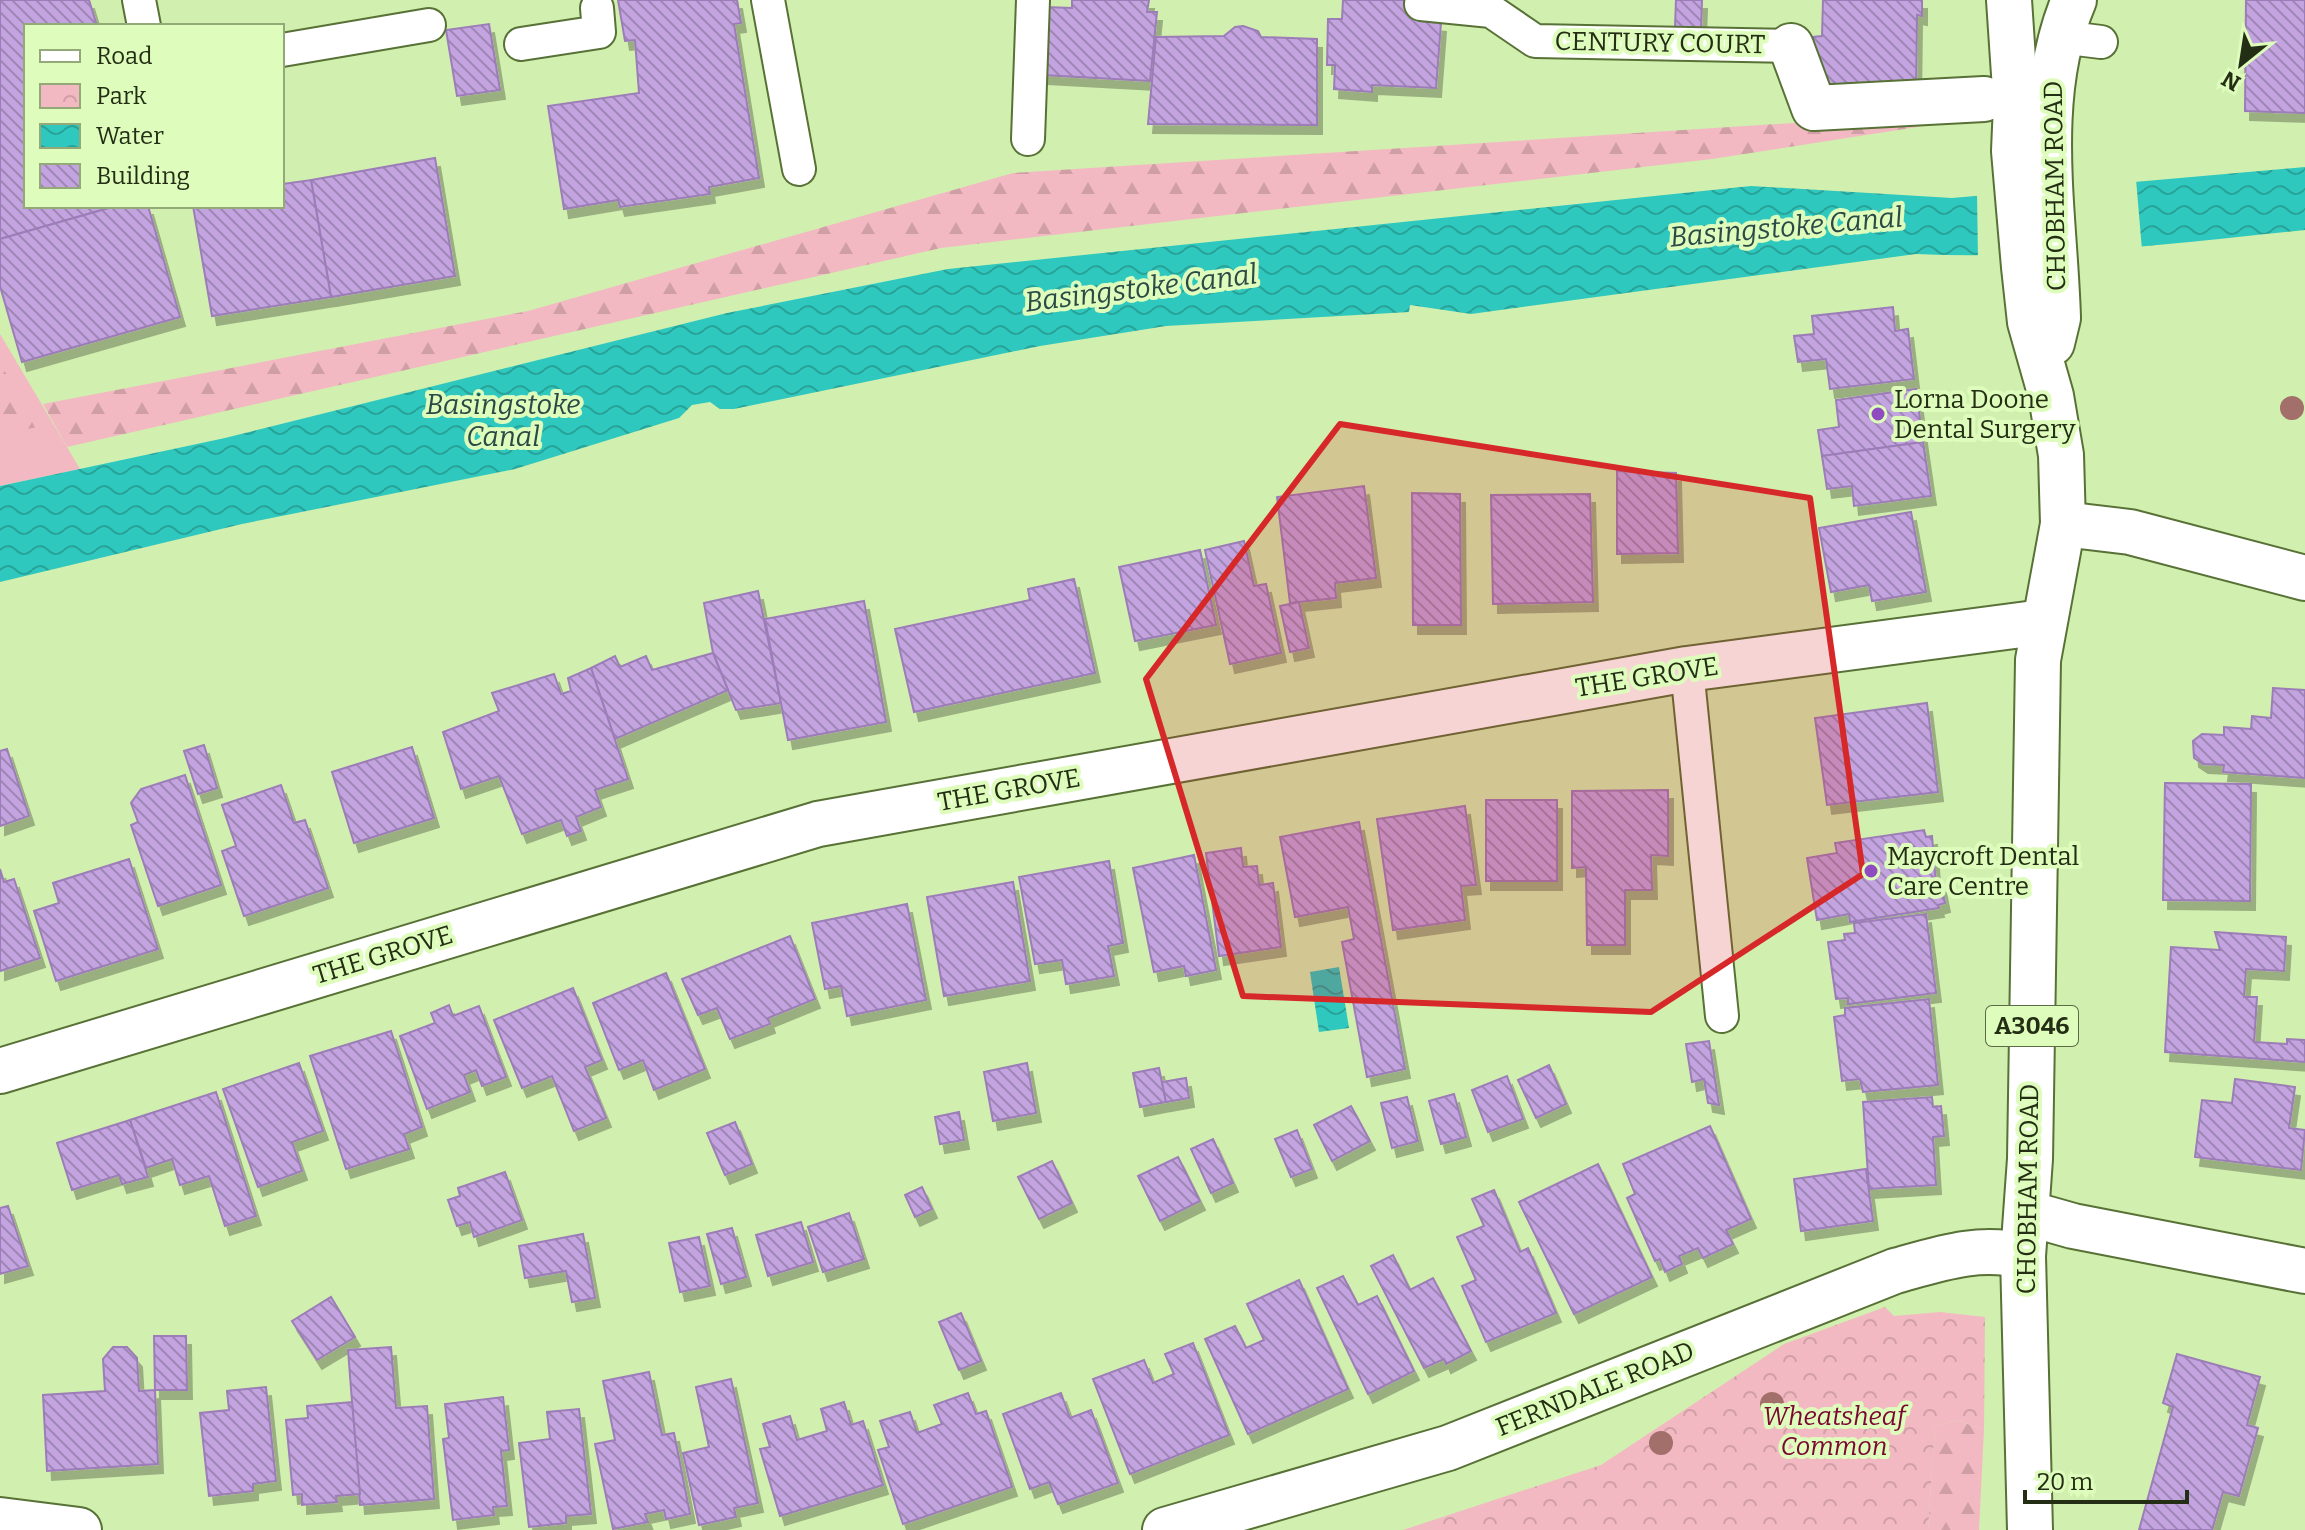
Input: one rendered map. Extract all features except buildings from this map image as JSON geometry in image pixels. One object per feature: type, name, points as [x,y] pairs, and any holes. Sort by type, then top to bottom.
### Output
[{"type":"street","name":"CHOBHAM ROAD","points":[[2009,0],[2000,102],[2032,151]]},
{"type":"street","name":"CHOBHAM ROAD","points":[[2000,102],[2070,20]]},
{"type":"street","name":"CHOBHAM ROAD","points":[[2030,1530],[2023,1256],[2027,1213],[2036,748],[2043,622],[2063,524],[2061,455],[2045,373],[2030,322],[2040,266],[2032,151],[2070,20]]},
{"type":"street","points":[[1791,46],[1814,108],[2000,102]]},
{"type":"street","points":[[2063,524],[2130,532],[2305,578]]},
{"type":"street","name":"THE GROVE","points":[[0,1071],[818,824],[1687,669],[2043,622]]},
{"type":"street","points":[[2027,1213],[2073,1226],[2305,1271]]},
{"type":"street","name":"FERNDALE ROAD","points":[[1165,1530],[1448,1448],[1895,1271],[1970,1252],[1997,1249],[2023,1256]]},
{"type":"street","points":[[0,1520],[79,1530]]},
{"type":"lane","points":[[139,0],[144,24]]},
{"type":"lane","points":[[768,0],[799,169]]},
{"type":"lane","points":[[1028,139],[1033,0]]},
{"type":"lane","points":[[521,44],[599,32],[604,4]]},
{"type":"lane","name":"CENTURY COURT","points":[[1421,4],[1492,5],[1535,41],[1791,46]]},
{"type":"lane","points":[[284,50],[429,25]]},
{"type":"lane","points":[[1687,669],[1722,1016]]},
{"type":"highlighted area","points":[[1340,424],[1810,498],[1863,874],[1651,1012],[1243,996],[1146,679]]},
{"type":"green space","points":[[1965,112],[1962,120],[1712,159],[941,248],[67,447],[43,404],[528,311],[1013,173]]},
{"type":"green space","points":[[0,334],[80,469],[0,486]]},
{"type":"green space","points":[[0,363],[38,427],[0,434]]},
{"type":"green space","name":"Wheatsheaf Common","points":[[1885,1307],[1894,1316],[1940,1312],[1985,1317],[1984,1430],[1957,1420],[1935,1426],[1928,1530],[1403,1530],[1601,1465],[1784,1344]]},
{"type":"green space","points":[[1957,1420],[1984,1430],[1979,1530],[1928,1530],[1935,1426]]},
{"type":"water","name":"Basingstoke Canal","points":[[2305,167],[2305,230],[2062,252],[1916,254],[1471,314],[1410,305],[1409,312],[1166,326],[1040,346],[734,409],[720,409],[710,402],[692,405],[679,418],[515,469],[242,524],[0,582],[0,486],[225,438],[727,313],[948,269],[1751,186],[1952,198]]},
{"type":"water","points":[[1339,967],[1349,1028],[1319,1032],[1310,972]]},
{"type":"pier","points":[[2136,179],[2142,250],[1978,259],[1977,192]]},
{"type":"place","name":"Lorna Doone Dental Surgery","points":[[1878,414]]},
{"type":"place","name":"Maycroft Dental Care Centre","points":[[1871,871]]}]
